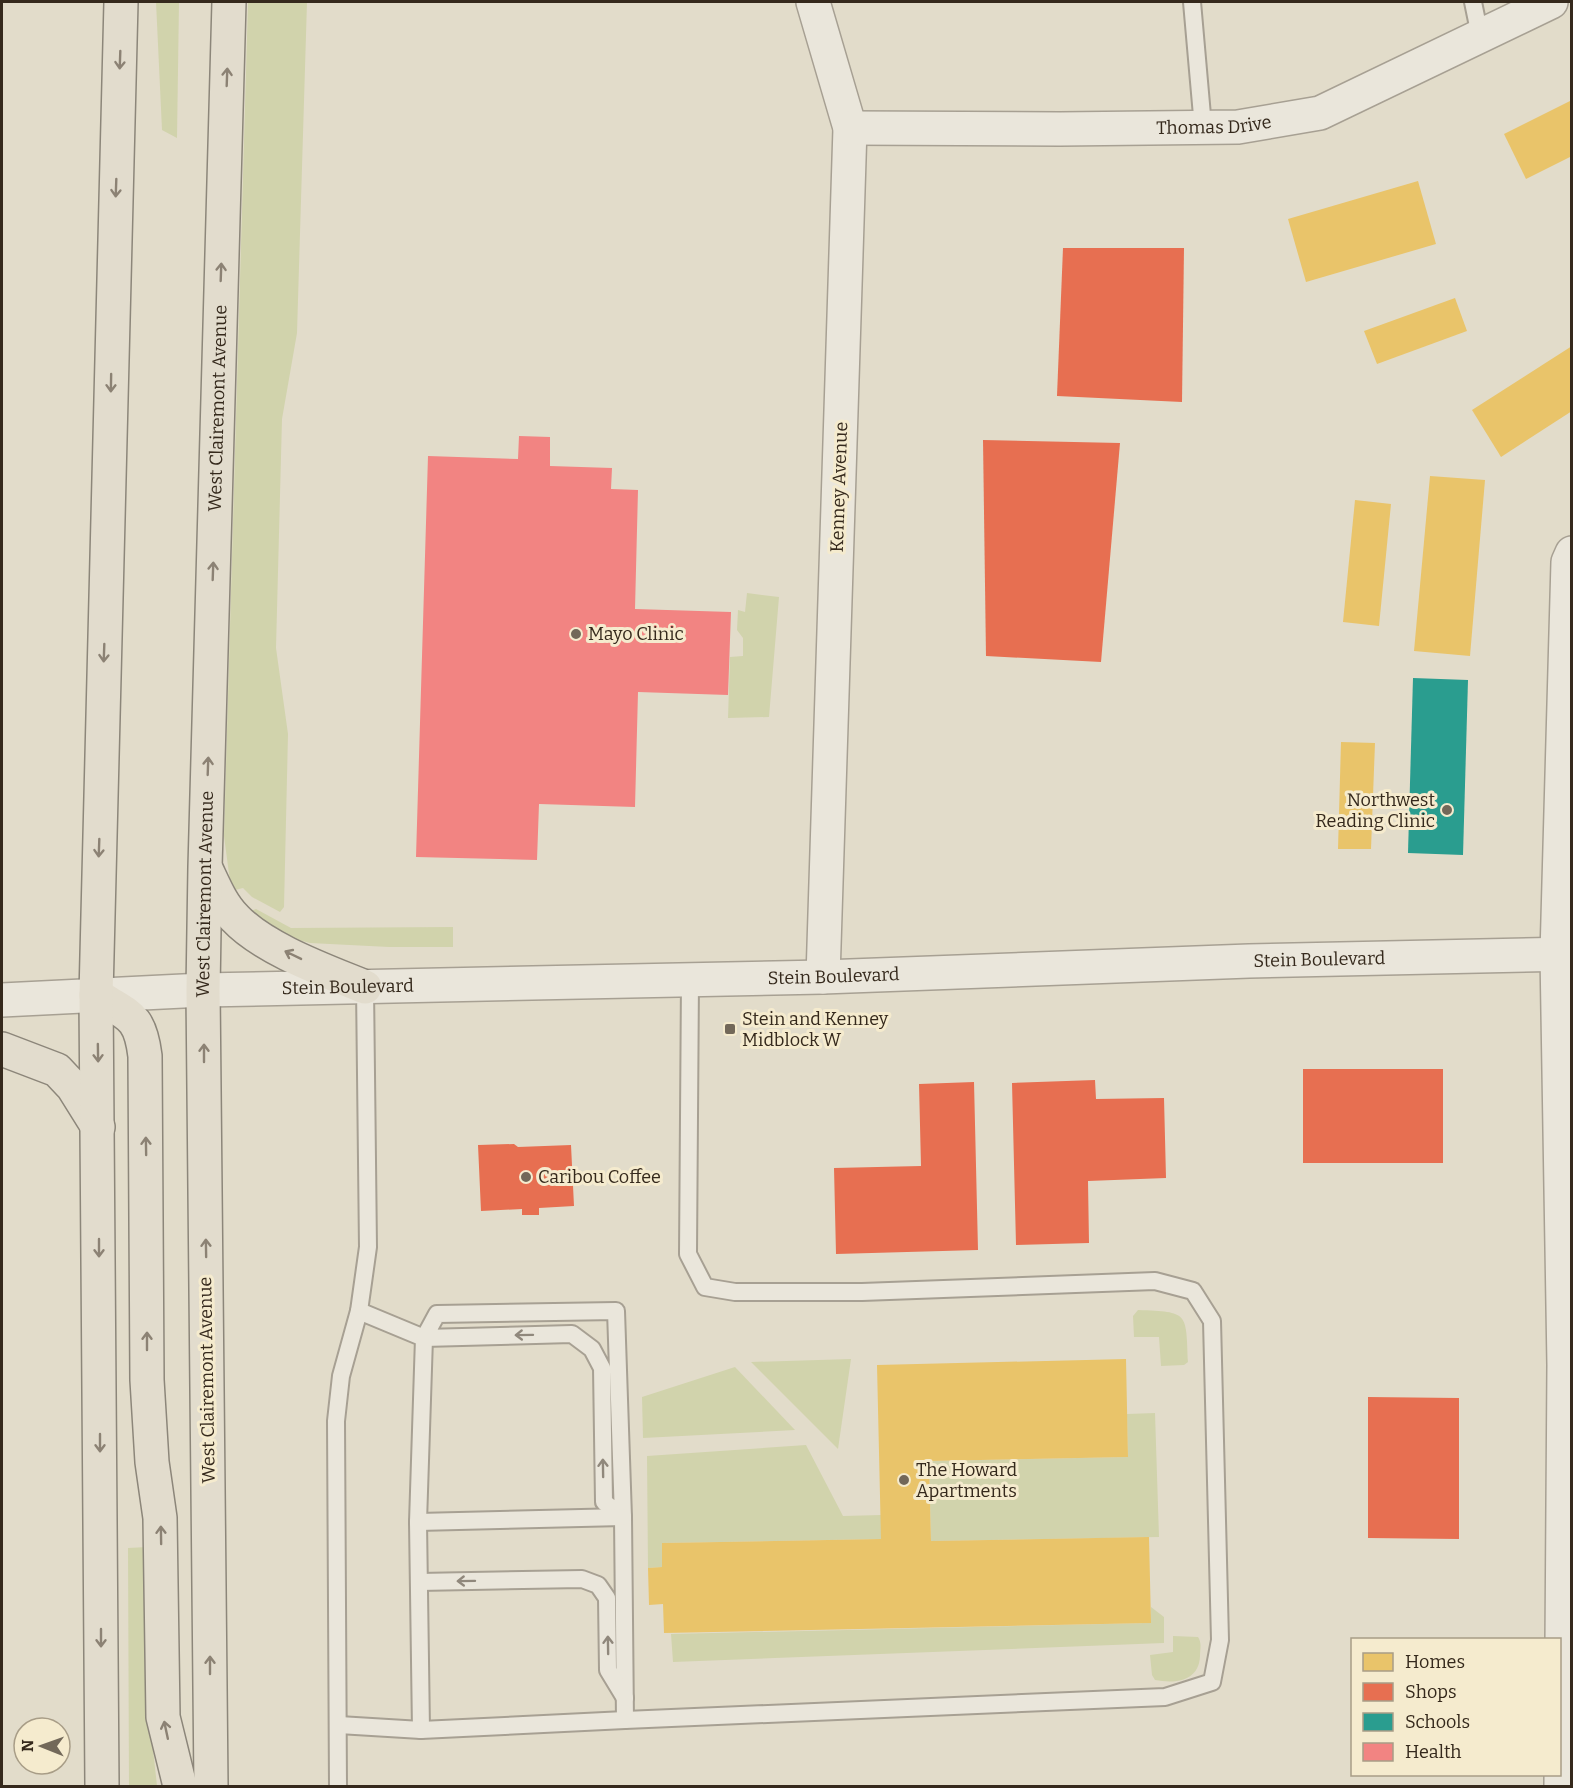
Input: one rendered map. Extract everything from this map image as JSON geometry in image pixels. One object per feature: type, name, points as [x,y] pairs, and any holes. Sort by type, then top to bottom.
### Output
[{"type":"main road","points":[[102,1786],[96,994],[121,2]]},
{"type":"main road","name":"West Clairemont Avenue","points":[[211,1786],[203,990],[229,2]]},
{"type":"main road","points":[[205,867],[220,900],[244,927],[295,956],[365,987]]},
{"type":"main road","points":[[96,994],[135,1020],[142,1036],[145,1056],[147,1380],[152,1462],[160,1518],[163,1718],[180,1786]]},
{"type":"main road","points":[[2,1049],[57,1070],[72,1087],[98,1127]]},
{"type":"street","name":"Kenney Avenue","points":[[813,2],[850,128],[823,977]]},
{"type":"street","name":"Thomas Drive","points":[[850,128],[1238,127],[1320,112],[1551,2]]},
{"type":"street","points":[[1561,1786],[1568,1364],[1564,954],[1568,562],[1572,552]]},
{"type":"street","name":"Stein Boulevard","points":[[2,1000],[203,990],[823,977],[1249,961],[1564,954]]},
{"type":"lane","points":[[1473,2],[1480,36]]},
{"type":"lane","points":[[1191,5],[1203,127]]},
{"type":"lane","points":[[339,1725],[422,1730],[1165,1697],[1212,1682],[1220,1640],[1212,1321],[1193,1291],[1155,1281],[862,1292],[735,1292],[705,1287],[688,1254],[690,980]]},
{"type":"lane","points":[[338,1786],[336,1421],[341,1376],[359,1311],[368,1247],[365,987]]},
{"type":"lane","points":[[359,1311],[424,1338],[572,1334],[592,1349],[602,1368],[604,1502],[623,1517]]},
{"type":"lane","points":[[422,1730],[418,1522],[424,1338],[436,1314],[616,1311],[623,1517],[625,1720]]},
{"type":"lane","points":[[418,1522],[623,1517]]},
{"type":"lane","points":[[419,1582],[582,1579],[598,1585],[607,1598],[608,1670],[625,1699]]},
{"type":"green space","points":[[156,2],[179,2],[177,138],[162,130]]},
{"type":"green space","points":[[248,2],[307,2],[297,333],[282,419],[276,648],[288,734],[284,907],[280,912],[252,897],[243,888],[235,890],[230,881],[224,836]]},
{"type":"green space","points":[[747,593],[779,597],[769,717],[728,718],[730,657],[743,656],[743,638],[737,630],[738,610],[745,612]]},
{"type":"green space","points":[[256,909],[291,928],[453,927],[453,947],[310,943],[279,935],[248,912]]},
{"type":"green space","points":[[1138,1310],[1167,1312],[1181,1318],[1187,1333],[1188,1362],[1184,1365],[1161,1366],[1159,1337],[1134,1337],[1133,1316]]},
{"type":"green space","points":[[851,1359],[838,1449],[751,1362]]},
{"type":"green space","points":[[735,1367],[795,1430],[643,1438],[642,1397]]},
{"type":"green space","points":[[1155,1413],[1159,1537],[931,1541],[929,1461],[1128,1457],[1127,1414]]},
{"type":"green space","points":[[806,1445],[843,1516],[881,1515],[881,1539],[662,1543],[662,1567],[648,1568],[647,1456]]},
{"type":"green space","points":[[147,1547],[149,1712],[157,1786],[129,1786],[128,1548]]},
{"type":"green space","points":[[1151,1607],[1164,1617],[1164,1643],[673,1662],[671,1634],[1150,1623]]},
{"type":"green space","points":[[1173,1636],[1198,1637],[1200,1642],[1199,1664],[1196,1671],[1185,1679],[1155,1680],[1152,1675],[1150,1655],[1173,1652]]},
{"type":"building: Homes","points":[[1572,100],[1572,156],[1526,179],[1504,134]]},
{"type":"building: Homes","points":[[1418,181],[1436,244],[1306,282],[1288,219]]},
{"type":"building: Homes","points":[[1455,298],[1467,331],[1377,364],[1364,331]]},
{"type":"building: Homes","points":[[1572,346],[1572,411],[1501,457],[1472,410]]},
{"type":"building: Homes","points":[[1430,476],[1485,480],[1470,656],[1414,651]]},
{"type":"building: Homes","points":[[1355,500],[1391,504],[1379,626],[1343,622]]},
{"type":"building: Homes","points":[[1341,742],[1375,743],[1371,849],[1338,849]]},
{"type":"building: Homes","name":"The Howard Apartments","points":[[1126,1359],[1128,1457],[929,1461],[931,1541],[1149,1537],[1151,1623],[664,1633],[663,1604],[649,1605],[648,1568],[662,1567],[662,1543],[881,1539],[877,1365]]},
{"type":"building: Shops","points":[[1063,248],[1184,248],[1182,402],[1057,396]]},
{"type":"building: Shops","points":[[983,440],[1120,443],[1101,662],[986,656]]},
{"type":"building: Shops","points":[[1303,1069],[1443,1069],[1443,1163],[1303,1163]]},
{"type":"building: Shops","points":[[1095,1080],[1096,1099],[1164,1098],[1166,1178],[1088,1181],[1089,1243],[1016,1245],[1012,1083]]},
{"type":"building: Shops","points":[[974,1082],[978,1250],[836,1254],[834,1168],[921,1166],[919,1084]]},
{"type":"building: Shops","name":"Caribou Coffee","points":[[514,1144],[518,1147],[571,1145],[574,1206],[539,1208],[539,1215],[522,1215],[522,1209],[481,1211],[478,1145]]},
{"type":"building: Shops","points":[[1368,1397],[1459,1398],[1459,1539],[1368,1538]]},
{"type":"building: Schools","points":[[1413,678],[1468,680],[1463,855],[1408,853]]},
{"type":"building: Health","name":"Mayo Clinic","points":[[519,436],[550,437],[550,466],[612,468],[611,489],[638,490],[635,609],[731,612],[728,695],[638,692],[635,807],[539,804],[537,860],[416,857],[428,456],[518,459]]},
{"type":"place","name":"Mayo Clinic","points":[[576,634]]},
{"type":"place","name":"Northwest Reading Clinic","points":[[1447,810]]},
{"type":"place","name":"Stein and Kenney Midblock W","points":[[730,1029]]},
{"type":"place","name":"Caribou Coffee","points":[[526,1177]]},
{"type":"place","name":"The Howard Apartments","points":[[904,1480]]}]
